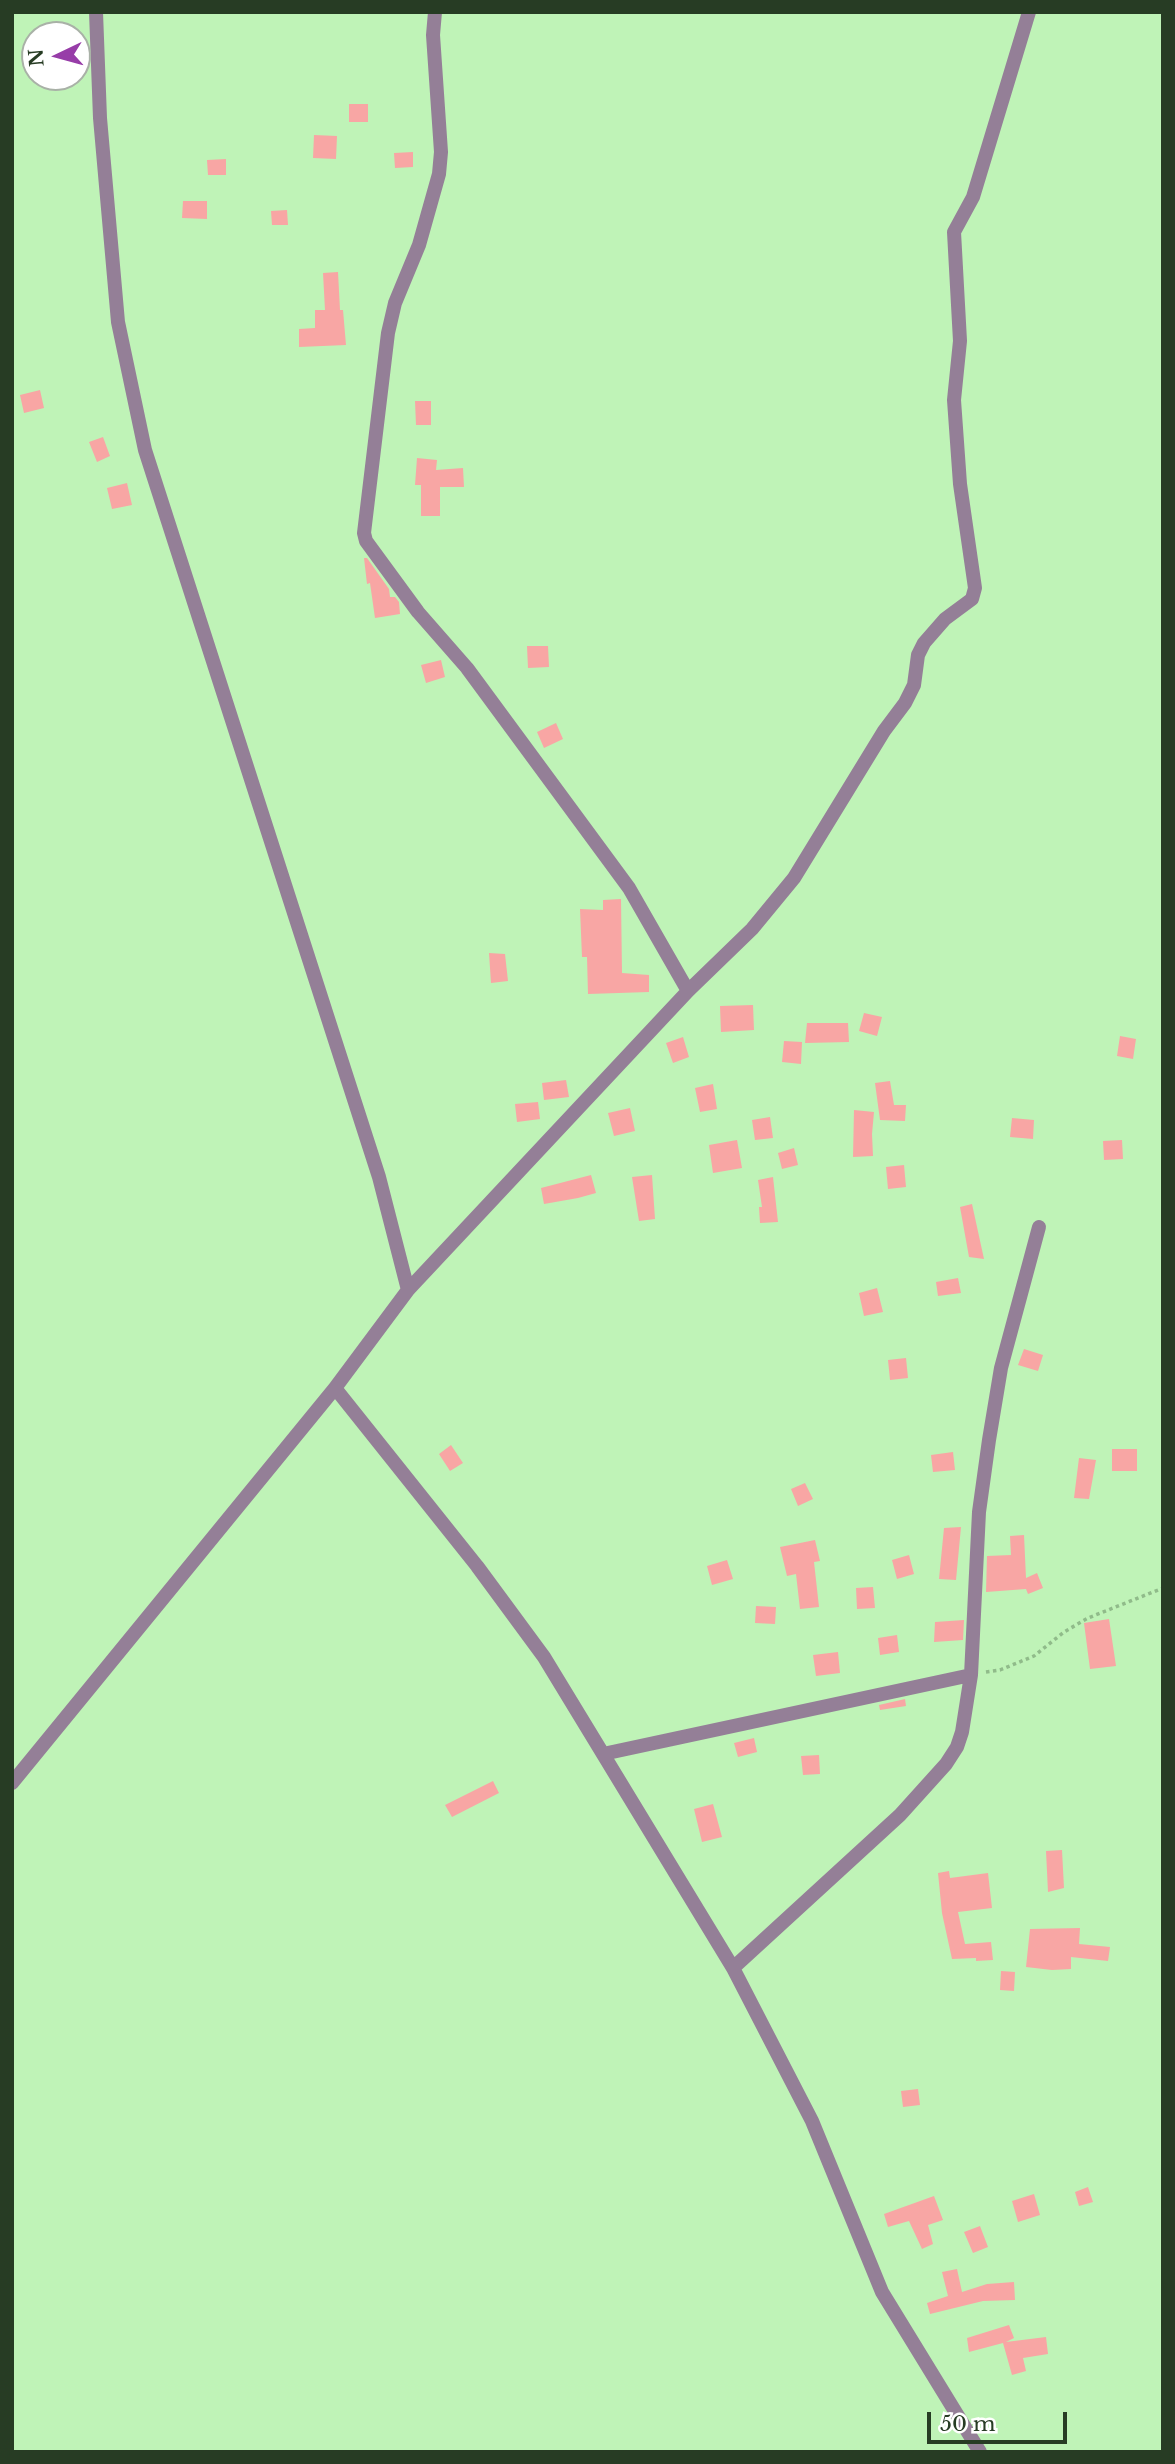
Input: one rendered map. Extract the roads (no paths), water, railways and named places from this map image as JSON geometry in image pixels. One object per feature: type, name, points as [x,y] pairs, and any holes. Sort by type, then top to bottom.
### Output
[{"type":"street","points":[[96,12],[100,118],[118,322],[145,450],[379,1177],[408,1290]]},
{"type":"street","points":[[435,12],[433,34],[441,152],[439,174],[419,244],[395,303],[388,333],[363,533],[366,541],[418,612],[467,668],[629,888],[688,990]]},
{"type":"street","points":[[12,1783],[335,1388],[408,1290],[688,990],[751,929],[794,878],[884,732],[905,703],[914,685],[918,655],[924,643],[945,619],[972,599],[975,588],[960,484],[954,400],[960,341],[954,232],[973,197],[1029,12]]},
{"type":"street","points":[[733,1968],[900,1815],[946,1764],[957,1747],[971,1675],[979,1512],[989,1440],[1001,1368],[1039,1227]]},
{"type":"street","points":[[335,1388],[477,1566],[544,1657],[733,1968],[811,2121],[882,2292],[980,2452]]},
{"type":"street","points":[[603,1754],[971,1675]]}]
